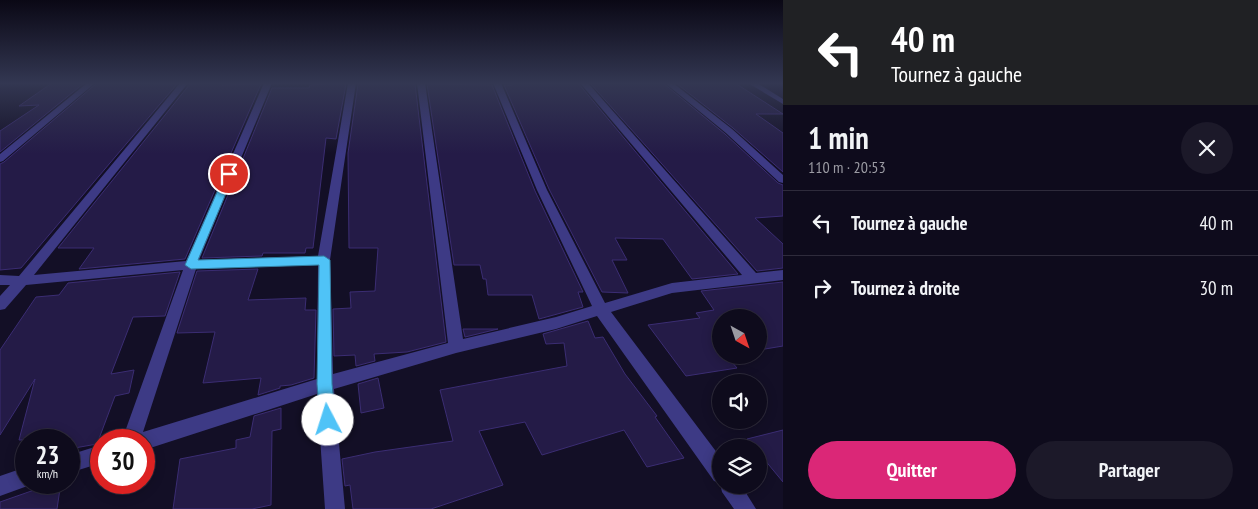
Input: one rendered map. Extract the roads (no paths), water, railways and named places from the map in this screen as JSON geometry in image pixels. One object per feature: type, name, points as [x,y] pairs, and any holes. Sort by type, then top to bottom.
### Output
[{"type":"street","points":[[0,159],[63,107]]},
{"type":"street","points":[[0,305],[22,281],[165,107]]},
{"type":"street","points":[[135,429],[191,265],[258,107]]},
{"type":"street","points":[[335,509],[325,384],[324,260],[348,107]]},
{"type":"street","points":[[424,107],[456,347]]},
{"type":"street","points":[[508,107],[542,190],[602,310],[712,462]]},
{"type":"street","points":[[604,107],[752,278]]},
{"type":"street","points":[[698,107],[783,180]]},
{"type":"street","points":[[0,280],[22,281],[191,265],[324,260]]},
{"type":"street","points":[[155,438],[325,384],[456,347],[556,323],[672,288],[783,275]]},
{"type":"street","points":[[0,486],[15,481]]},
{"type":"street","points":[[735,494],[746,509]]}]
